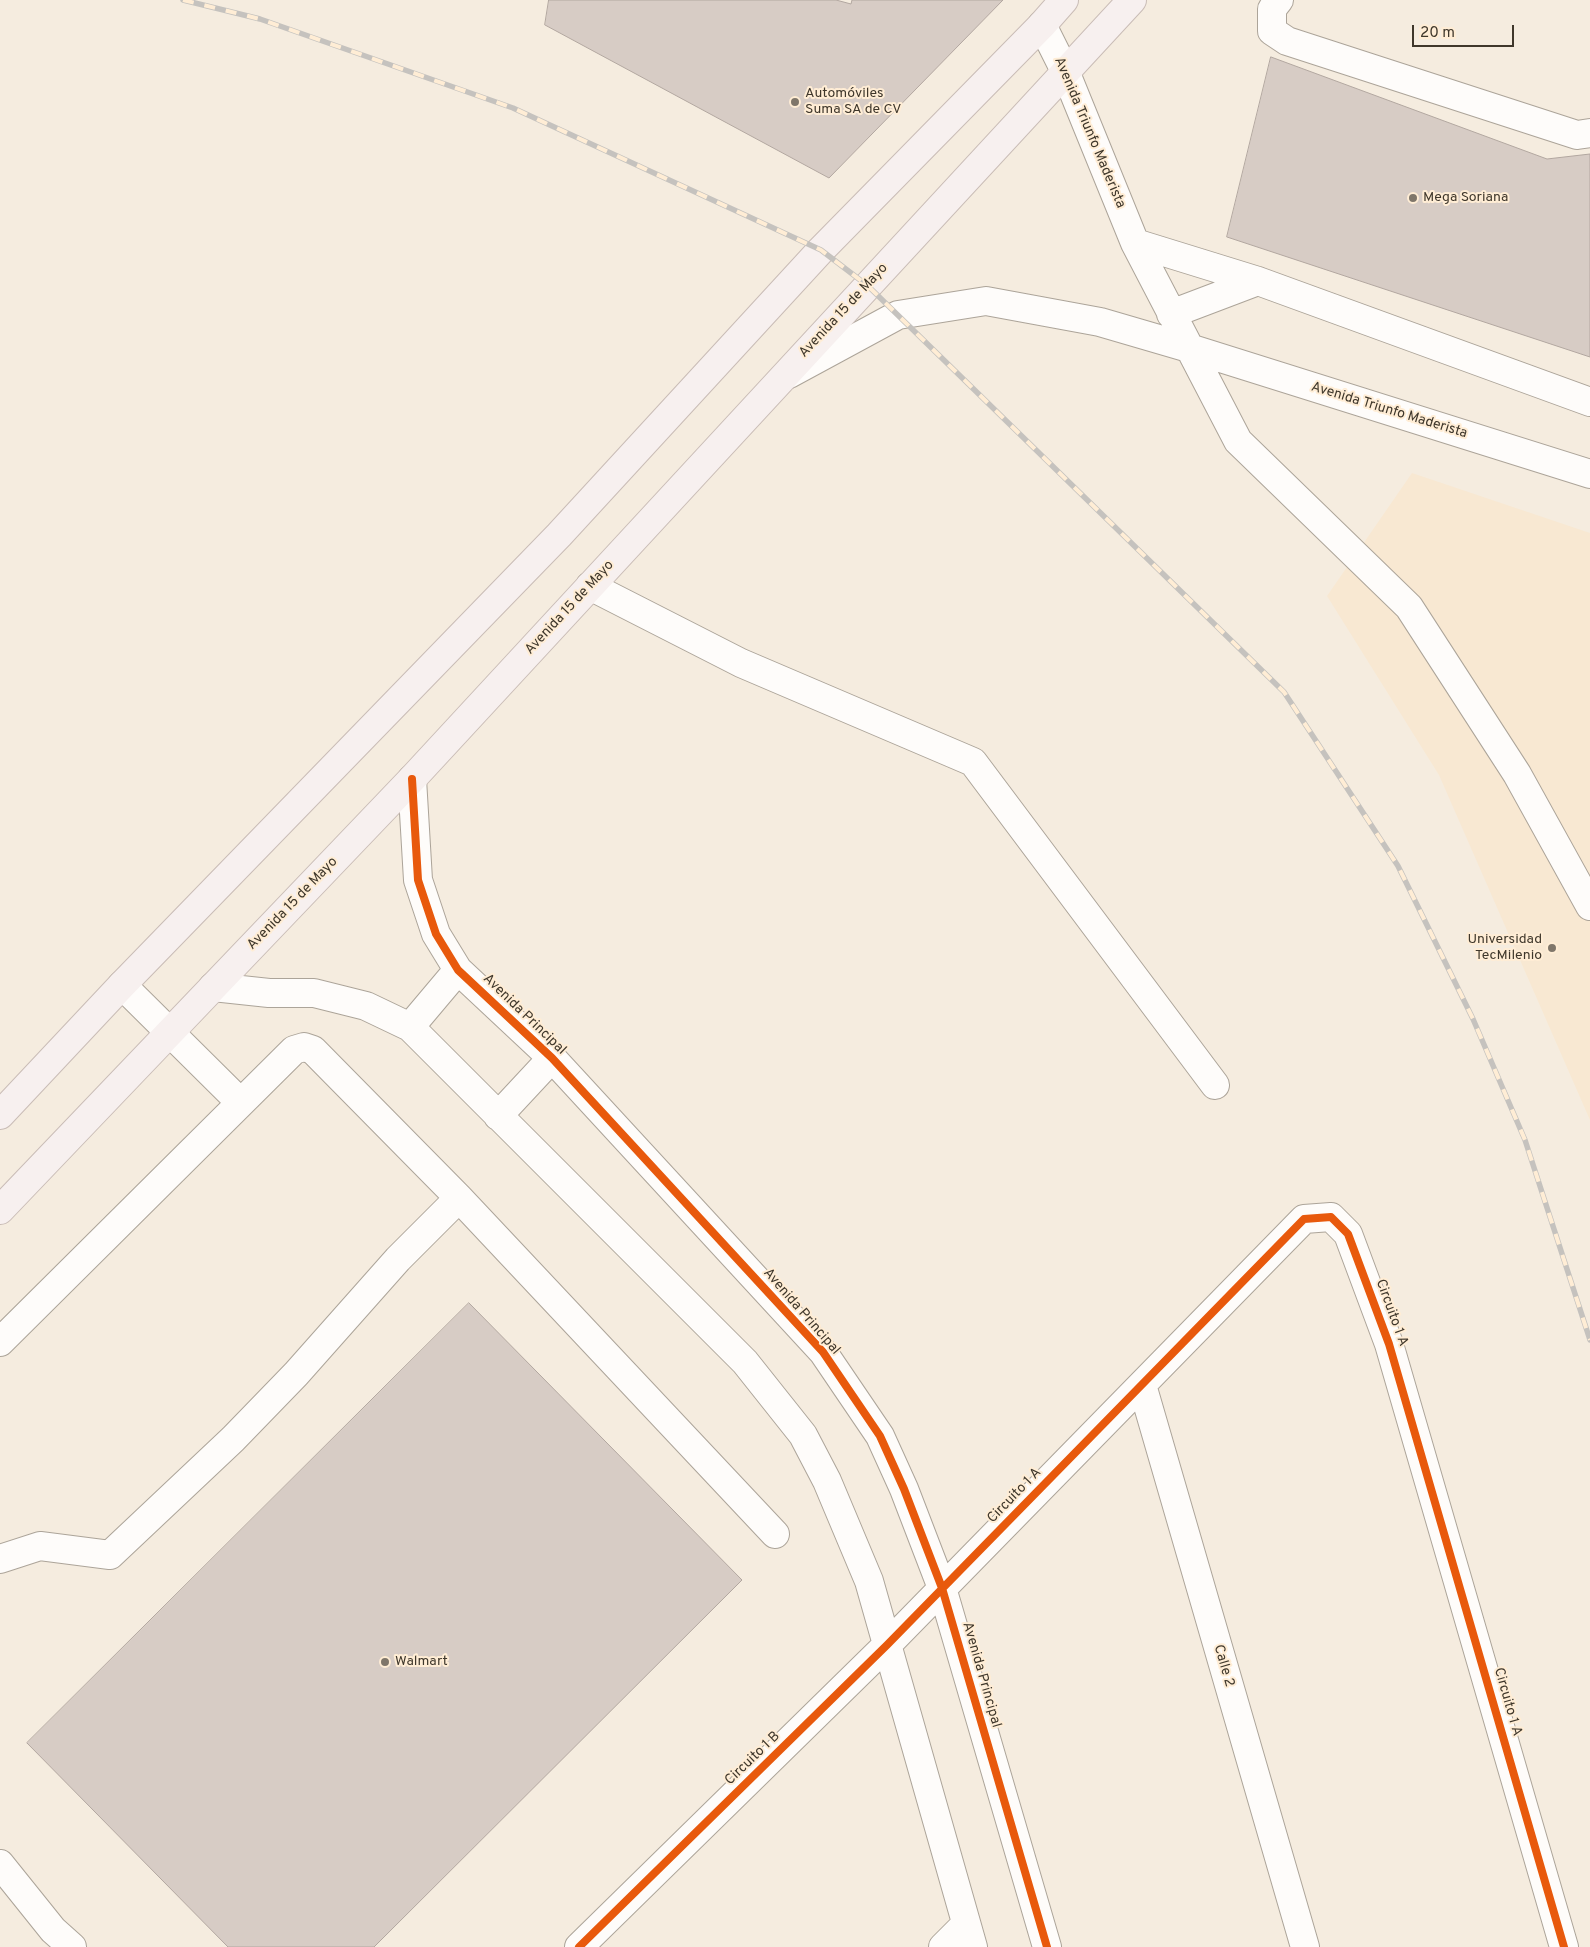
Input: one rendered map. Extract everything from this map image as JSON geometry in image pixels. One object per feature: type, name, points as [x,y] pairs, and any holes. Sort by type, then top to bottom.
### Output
[{"type":"main road","points":[[0,1115],[122,986],[559,535],[821,250],[1042,25],[1064,0]]},
{"type":"main road","name":"Avenida 15 de Mayo","points":[[0,1210],[412,779],[1065,70],[1132,0]]},
{"type":"street","points":[[1279,0],[1272,9],[1272,31],[1287,41],[1577,135],[1590,133]]},
{"type":"street","name":"Avenida Triunfo Maderista","points":[[1042,25],[1065,70],[1135,243],[1189,348]]},
{"type":"street","points":[[1135,243],[1258,281],[1590,402]]},
{"type":"street","points":[[1171,314],[1258,281]]},
{"type":"street","name":"Avenida Triunfo Maderista","points":[[783,377],[898,315],[986,301],[1100,322],[1189,348],[1590,474]]},
{"type":"street","points":[[1189,348],[1238,441],[1409,606],[1579,870],[1590,906]]},
{"type":"street","points":[[590,586],[740,663],[974,762],[1215,1085]]},
{"type":"street","name":"Avenida Principal","points":[[412,779],[418,880],[436,934],[458,970],[552,1058],[824,1352],[880,1436],[904,1490],[942,1588],[1047,1947]]},
{"type":"street","points":[[410,1027],[458,970]]},
{"type":"street","points":[[122,986],[240,1102]]},
{"type":"street","points":[[213,987],[269,993],[314,993],[366,1006],[410,1027],[745,1362],[803,1436],[827,1481],[869,1581],[970,1936],[943,1947]]},
{"type":"street","points":[[0,1342],[240,1102],[294,1050],[304,1047],[313,1050],[459,1198],[775,1534]]},
{"type":"street","points":[[498,1116],[552,1058]]},
{"type":"street","points":[[0,1559],[40,1546],[110,1555],[239,1433],[296,1374],[398,1259],[459,1198]]},
{"type":"street","name":"Circuito 1 A","points":[[942,1588],[1304,1220],[1331,1217],[1348,1234],[1389,1344],[1564,1947]]},
{"type":"street","name":"Calle 2","points":[[1142,1385],[1305,1947]]},
{"type":"street","name":"Circuito 1 B","points":[[579,1947],[887,1645],[942,1588]]},
{"type":"street","points":[[0,1864],[53,1930],[72,1947]]},
{"type":"shaded area","name":"Universidad TecMilenio","points":[[1412,473],[1590,533],[1590,1120],[1439,775],[1327,596]]},
{"type":"building","name":"Automóviles Suma SA de CV","points":[[549,0],[836,0],[851,4],[852,0],[1003,0],[829,178],[545,25]]},
{"type":"building","name":"Mega Soriana","points":[[1271,57],[1547,159],[1590,154],[1590,357],[1227,237]]},
{"type":"building","name":"Walmart","points":[[469,1303],[742,1580],[374,1947],[228,1947],[27,1743]]},
{"type":"railway","points":[[183,0],[260,19],[513,108],[821,250],[868,286],[1284,692],[1398,866],[1473,1019],[1525,1140],[1590,1340]]},
{"type":"cycle path","points":[[412,779],[418,880],[436,934],[458,970],[552,1058],[823,1352],[880,1436],[904,1489],[942,1588],[1047,1947]]},
{"type":"cycle path","points":[[579,1947],[887,1645],[1304,1219],[1331,1217],[1348,1234],[1389,1344],[1564,1947]]},
{"type":"place","name":"Automóviles Suma SA de CV","points":[[795,102]]},
{"type":"place","name":"Mega Soriana","points":[[1413,198]]},
{"type":"place","name":"Universidad TecMilenio","points":[[1552,948]]},
{"type":"place","name":"Walmart","points":[[385,1662]]}]
